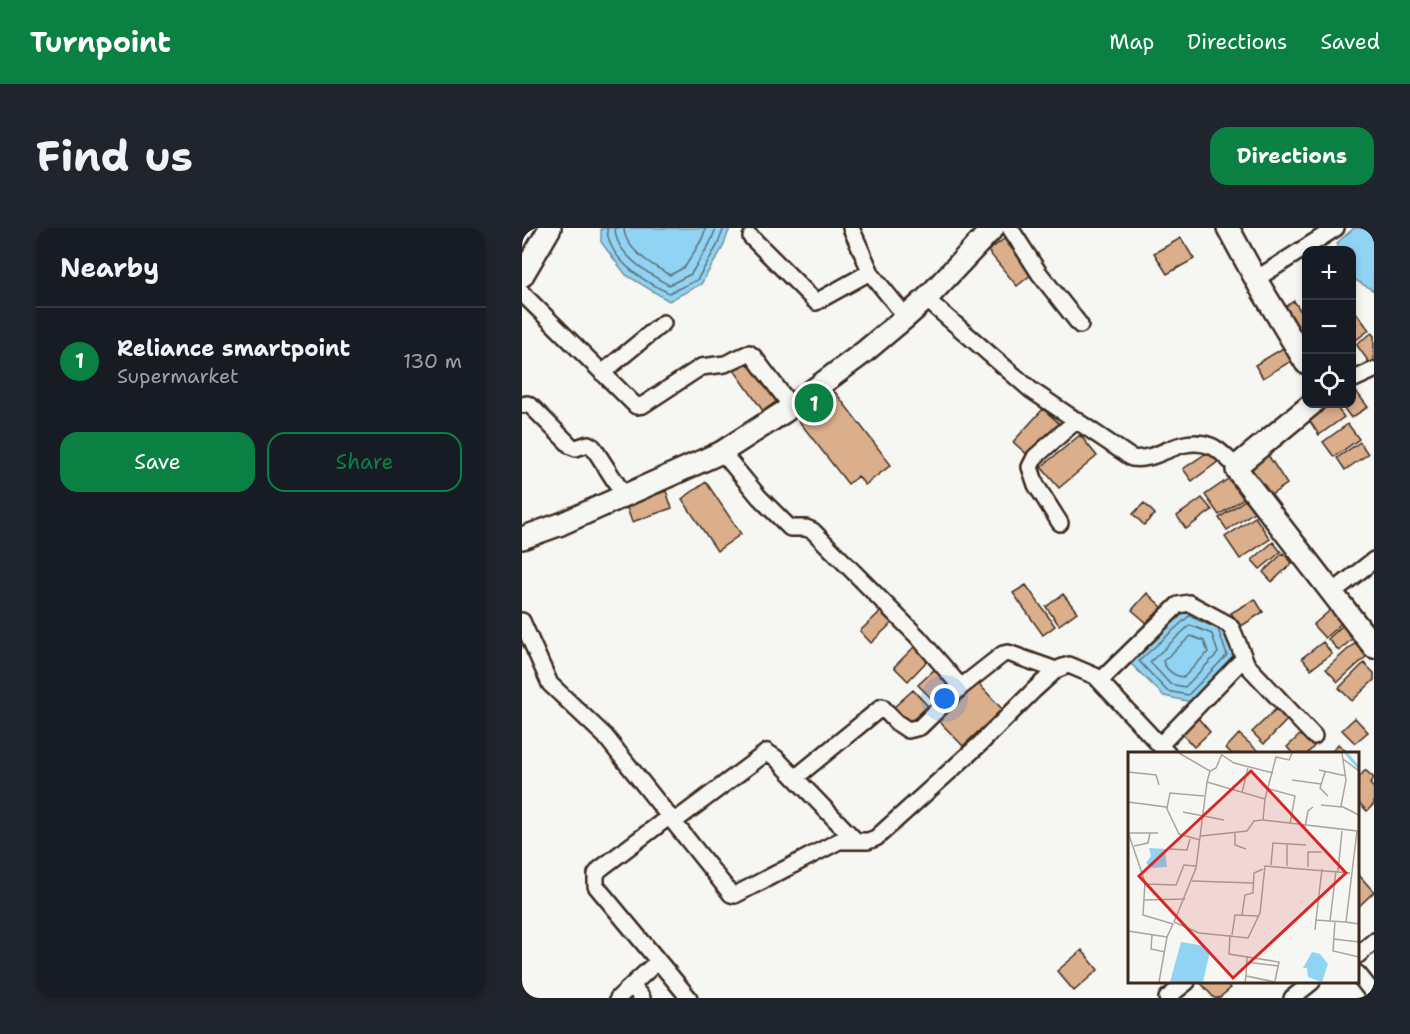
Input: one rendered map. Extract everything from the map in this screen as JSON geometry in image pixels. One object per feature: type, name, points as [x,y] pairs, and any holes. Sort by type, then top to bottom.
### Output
[{"type":"street","points":[[522,276],[550,228]]},
{"type":"street","points":[[851,228],[870,273],[906,317]]},
{"type":"street","points":[[522,538],[561,524],[722,452],[791,406],[863,353],[927,299],[993,228]]},
{"type":"street","points":[[1010,228],[1039,273],[1080,325]]},
{"type":"street","points":[[1228,228],[1302,356]]},
{"type":"street","points":[[1256,279],[1336,228]]},
{"type":"street","points":[[751,237],[816,302],[870,273]]},
{"type":"street","points":[[522,293],[632,404],[639,406],[701,367],[725,364],[748,353],[754,357],[791,406]]},
{"type":"street","points":[[927,299],[1031,390],[1131,458],[1146,459],[1179,444],[1197,443],[1212,446],[1237,467],[1374,647]]},
{"type":"street","points":[[602,373],[663,322]]},
{"type":"street","points":[[1356,378],[1374,370]]},
{"type":"street","points":[[522,405],[532,407],[571,446],[576,448],[588,444],[593,447],[624,495]]},
{"type":"street","points":[[1237,467],[1307,408]]},
{"type":"street","points":[[1060,523],[1036,485],[1030,467],[1035,457],[1077,420]]},
{"type":"street","points":[[722,452],[774,513],[790,528],[806,528],[813,531],[927,648],[961,687]]},
{"type":"street","points":[[1333,592],[1374,560]]},
{"type":"street","points":[[1100,681],[1178,605],[1185,602],[1219,617],[1228,624],[1250,669],[1314,736]]},
{"type":"street","points":[[522,621],[550,684],[605,736],[731,894],[735,895],[831,845],[846,840],[868,841],[876,838],[980,744],[1056,670],[1069,665],[1092,674],[1164,749],[1243,658]]},
{"type":"street","points":[[795,778],[882,707],[896,722],[908,730],[920,727],[961,687],[1003,654],[1008,653],[1056,670]]},
{"type":"street","points":[[689,998],[596,886],[595,880],[600,869],[763,753],[770,753],[855,840]]},
{"type":"street","points":[[1359,954],[1374,941]]},
{"type":"street","points":[[618,998],[658,961]]},
{"type":"street","points":[[1359,975],[1374,994]]},
{"type":"street","points":[[1167,998],[1185,983]]},
{"type":"street","points":[[1292,998],[1310,983]]},
{"type":"street","points":[[632,985],[642,998]]},
{"type":"water","points":[[601,228],[730,228],[722,249],[701,284],[669,301],[626,275],[601,242]]},
{"type":"water","points":[[1354,228],[1374,228],[1374,291],[1356,280],[1356,246],[1338,246],[1337,243]]},
{"type":"water","points":[[1188,608],[1222,624],[1234,657],[1191,702],[1164,696],[1128,661]]},
{"type":"building","points":[[1181,238],[1194,259],[1167,274],[1154,253]]},
{"type":"building","points":[[1004,239],[1032,274],[1017,286],[988,251]]},
{"type":"building","points":[[1294,301],[1302,313],[1302,333],[1295,338],[1277,312]]},
{"type":"building","points":[[1356,312],[1369,330],[1356,340]]},
{"type":"building","points":[[1372,333],[1374,363],[1371,365],[1356,344]]},
{"type":"building","points":[[1285,347],[1293,360],[1263,378],[1255,365]]},
{"type":"building","points":[[748,360],[777,401],[763,411],[734,370]]},
{"type":"building","points":[[1356,391],[1368,407],[1351,418],[1344,408],[1356,408]]},
{"type":"building","points":[[835,392],[891,465],[865,485],[858,476],[848,484],[798,420]]},
{"type":"building","points":[[1326,408],[1337,408],[1344,417],[1319,435],[1309,420]]},
{"type":"building","points":[[1043,409],[1060,424],[1030,457],[1013,442]]},
{"type":"building","points":[[1348,424],[1359,439],[1334,457],[1323,442]]},
{"type":"building","points":[[1080,435],[1097,456],[1059,488],[1041,467]]},
{"type":"building","points":[[1360,442],[1368,454],[1345,470],[1337,458]]},
{"type":"building","points":[[1211,450],[1219,461],[1192,481],[1183,469]]},
{"type":"building","points":[[1268,455],[1287,484],[1268,497],[1248,468]]},
{"type":"building","points":[[1231,477],[1245,497],[1219,515],[1205,495]]},
{"type":"building","points":[[706,482],[741,534],[717,551],[682,499]]},
{"type":"building","points":[[666,491],[672,508],[632,522],[626,505]]},
{"type":"building","points":[[1202,498],[1212,510],[1186,529],[1177,516]]},
{"type":"building","points":[[1245,500],[1254,512],[1227,530],[1219,518]]},
{"type":"building","points":[[1144,503],[1155,514],[1144,525],[1133,514]]},
{"type":"building","points":[[1255,517],[1270,539],[1240,559],[1225,537]]},
{"type":"building","points":[[1273,542],[1281,552],[1260,569],[1252,560]]},
{"type":"building","points":[[1283,553],[1292,563],[1272,582],[1263,572]]},
{"type":"building","points":[[1026,585],[1055,626],[1043,635],[1013,593]]},
{"type":"building","points":[[1147,593],[1163,608],[1148,624],[1132,610]]},
{"type":"building","points":[[1063,594],[1077,612],[1059,625],[1046,607]]},
{"type":"building","points":[[1255,599],[1263,612],[1240,627],[1231,613]]},
{"type":"building","points":[[1334,607],[1345,620],[1325,638],[1313,625]]},
{"type":"building","points":[[882,610],[893,622],[871,643],[860,631]]},
{"type":"building","points":[[1343,625],[1355,636],[1339,651],[1328,639]]},
{"type":"building","points":[[1323,642],[1332,654],[1311,669],[1302,658]]},
{"type":"building","points":[[1356,642],[1368,655],[1338,682],[1326,669]]},
{"type":"building","points":[[915,646],[928,660],[908,681],[894,667]]},
{"type":"building","points":[[1364,663],[1374,673],[1374,680],[1352,701],[1339,688]]},
{"type":"building","points":[[936,668],[949,683],[932,699],[918,685]]},
{"type":"building","points":[[978,683],[1002,709],[963,746],[938,720]]},
{"type":"building","points":[[913,690],[928,706],[909,723],[894,707]]},
{"type":"building","points":[[1276,709],[1287,720],[1264,744],[1252,732]]},
{"type":"building","points":[[1198,718],[1210,732],[1194,747],[1181,733]]},
{"type":"building","points":[[1355,718],[1368,732],[1355,743],[1342,730]]},
{"type":"building","points":[[1303,732],[1315,745],[1309,752],[1291,752],[1287,747]]},
{"type":"building","points":[[1239,734],[1257,750],[1256,752],[1230,752],[1226,748]]},
{"type":"building","points":[[1338,744],[1347,752],[1332,752]]},
{"type":"building","points":[[1365,770],[1374,778],[1370,784],[1374,788],[1374,804],[1367,811],[1359,803],[1359,778]]},
{"type":"building","points":[[1359,875],[1374,892],[1359,906]]},
{"type":"building","points":[[1082,950],[1098,970],[1074,991],[1057,971]]},
{"type":"building","points":[[1201,983],[1227,983],[1231,988],[1219,998],[1214,998]]},
{"type":"place","name":"Reliance smartpoint","points":[[814,403]]}]
